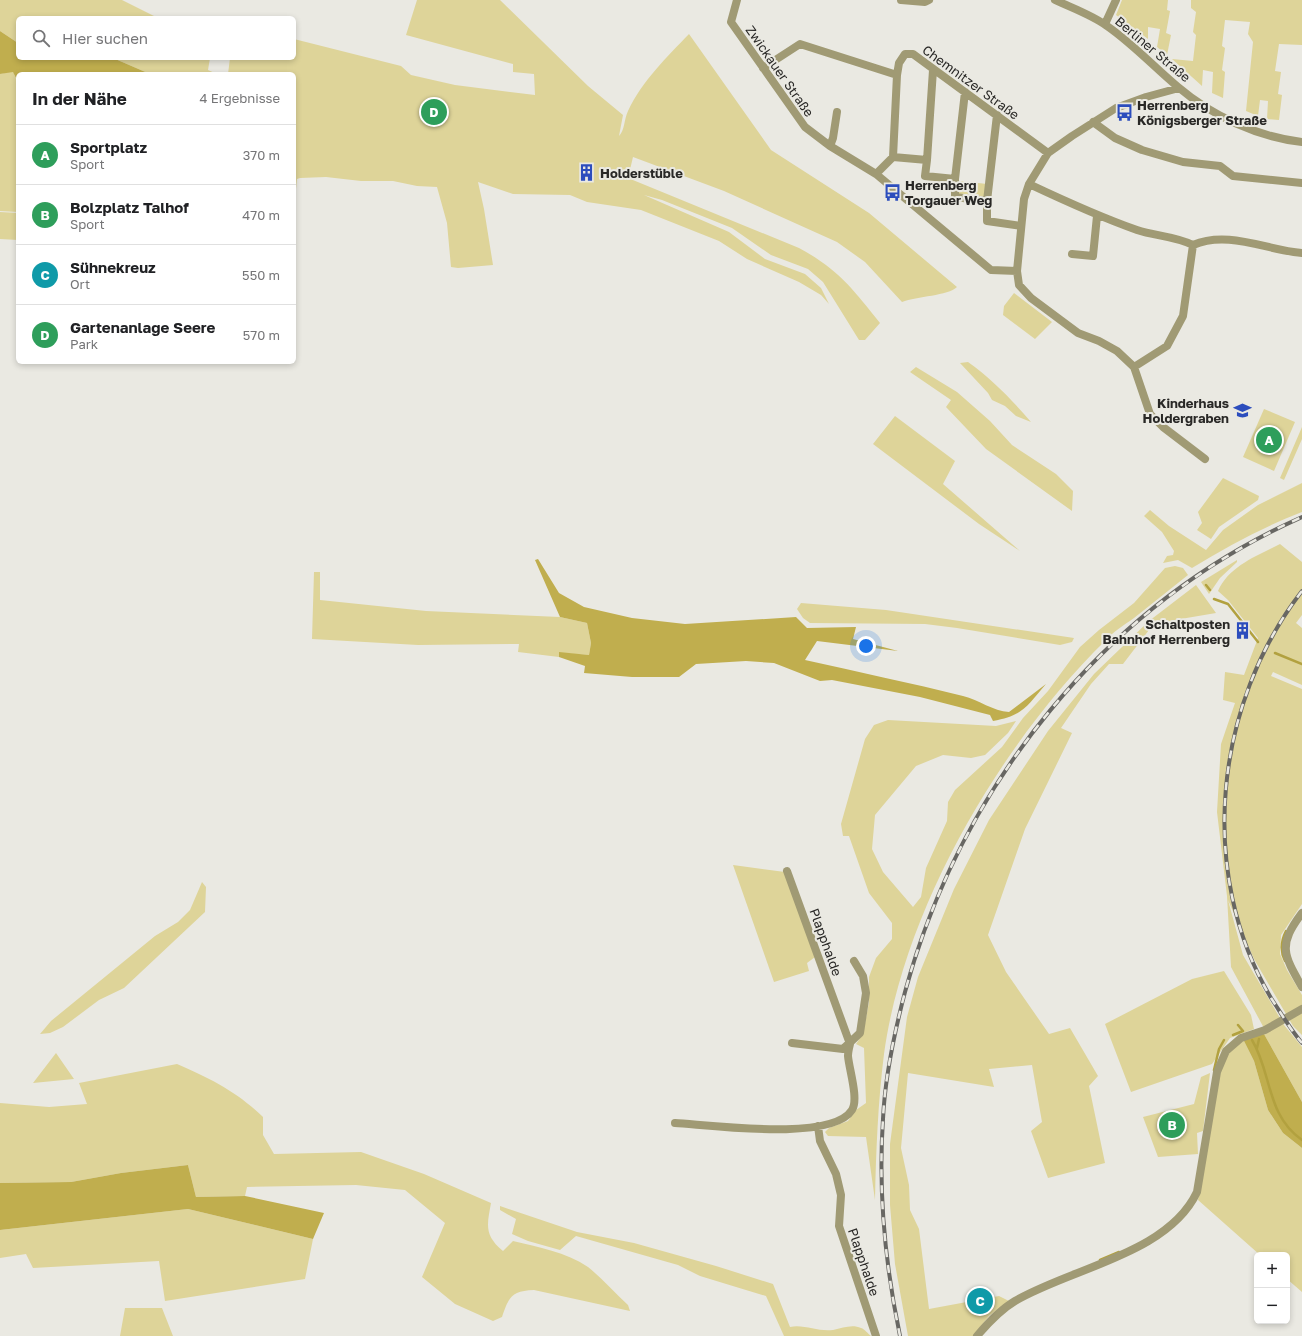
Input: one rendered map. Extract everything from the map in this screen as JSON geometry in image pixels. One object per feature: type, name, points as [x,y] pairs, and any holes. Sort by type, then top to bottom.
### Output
[{"type":"street","name":"Zwickauer Straße","points":[[737,0],[731,22],[805,127],[830,146],[876,174],[991,270],[1016,271]]},
{"type":"street","points":[[901,0],[925,2],[929,0]]},
{"type":"street","name":"Berliner Straße","points":[[1055,0],[1105,24],[1143,54],[1179,88],[1216,113],[1259,132],[1302,142]]},
{"type":"street","points":[[1105,24],[1116,0]]},
{"type":"street","points":[[763,68],[800,44],[897,75]]},
{"type":"street","name":"Chemnitzer Straße","points":[[893,157],[897,75],[899,62],[905,54],[912,54],[1048,153]]},
{"type":"street","points":[[933,70],[925,176],[955,179]]},
{"type":"street","points":[[1179,88],[1116,108],[1048,153],[1029,184],[1024,199],[1016,271],[1018,285],[1031,298],[1078,333],[1100,341],[1117,351],[1134,367],[1150,414],[1163,428],[1205,459]]},
{"type":"street","points":[[965,92],[954,197],[988,201]]},
{"type":"street","points":[[830,146],[833,138],[837,112]]},
{"type":"street","points":[[997,115],[986,221],[1021,226]]},
{"type":"street","points":[[1093,122],[1115,138],[1142,150],[1183,162],[1220,166],[1233,176],[1302,184]]},
{"type":"street","points":[[876,174],[893,157],[927,160]]},
{"type":"street","points":[[1029,184],[1097,216],[1139,231],[1182,239],[1193,245]]},
{"type":"street","points":[[1072,254],[1093,256],[1097,216]]},
{"type":"street","points":[[1193,245],[1203,241],[1244,241],[1285,252],[1302,254]]},
{"type":"street","points":[[1134,367],[1167,346],[1183,316],[1193,245]]},
{"type":"street","name":"Plapphalde","points":[[674,1123],[778,1130],[807,1129],[838,1121],[846,1117],[853,1109],[855,1100],[848,1055],[850,1044],[787,871]]},
{"type":"street","points":[[1302,913],[1286,940],[1286,955],[1302,987]]},
{"type":"street","name":"Plapphalde","points":[[850,1044],[860,1034],[866,993],[863,976],[854,961]]},
{"type":"street","points":[[977,1336],[992,1319],[1014,1302],[1050,1284],[1141,1245],[1166,1231],[1176,1222],[1189,1206],[1197,1192],[1217,1072],[1226,1051],[1237,1040],[1265,1030],[1302,1009]]},
{"type":"street","points":[[792,1044],[843,1049],[850,1044]]},
{"type":"street","name":"Plapphalde","points":[[818,1126],[820,1141],[836,1174],[841,1195],[839,1226],[876,1336]]},
{"type":"shaded area","points":[[0,0],[122,0],[154,16],[16,16],[16,42],[0,31]]},
{"type":"shaded area","points":[[417,0],[500,0],[588,86],[623,115],[619,136],[621,134],[628,111],[640,90],[689,34],[771,150],[869,213],[957,287],[953,290],[940,294],[902,302],[865,262],[837,242],[724,191],[633,157],[628,178],[799,248],[813,256],[835,272],[853,290],[880,323],[865,340],[859,340],[823,282],[808,269],[771,255],[732,228],[662,200],[644,195],[729,232],[765,259],[805,274],[821,288],[829,304],[821,295],[799,282],[747,259],[719,241],[641,210],[587,202],[570,195],[513,194],[478,182],[493,265],[458,268],[451,267],[447,223],[437,187],[417,186],[393,181],[361,181],[326,177],[297,179],[296,189],[296,72],[228,72],[230,60],[296,60],[296,40],[401,66],[411,75],[455,85],[535,95],[534,74],[513,72],[513,64],[406,35]]},
{"type":"shaded area","points":[[1122,0],[1168,0],[1167,10],[1170,11],[1166,33],[1171,35],[1167,55],[1157,47],[1160,29],[1148,27],[1148,39],[1116,15]]},
{"type":"shaded area","points":[[1191,0],[1302,0],[1302,45],[1279,44],[1275,71],[1281,72],[1278,94],[1282,95],[1279,120],[1267,119],[1268,101],[1260,100],[1258,116],[1246,111],[1253,42],[1248,34],[1250,22],[1225,20],[1222,46],[1225,48],[1222,70],[1225,72],[1223,98],[1212,93],[1213,72],[1203,70],[1202,86],[1172,59],[1193,61],[1196,35],[1193,32],[1196,12],[1191,8]]},
{"type":"shaded area","points":[[0,31],[16,42],[16,60],[118,60],[145,72],[16,72],[16,78],[13,72],[0,74]]},
{"type":"shaded area","points":[[118,60],[210,60],[208,70],[212,72],[145,72]]},
{"type":"shaded area","points":[[13,71],[16,79],[16,212],[0,211],[0,74]]},
{"type":"shaded area","points":[[961,181],[987,184],[984,197],[958,194]]},
{"type":"shaded area","points":[[0,212],[16,213],[16,240],[0,239]]},
{"type":"shaded area","points":[[1014,293],[1052,322],[1035,339],[1003,315],[1004,306]]},
{"type":"shaded area","points":[[968,362],[1001,390],[1031,422],[1016,416],[1005,406],[992,400],[988,393],[960,363]]},
{"type":"shaded area","points":[[916,367],[957,392],[990,421],[1012,445],[1056,474],[1073,491],[1072,511],[986,449],[946,407],[951,400],[910,372]]},
{"type":"shaded area","points":[[1264,409],[1295,422],[1274,471],[1243,457]]},
{"type":"shaded area","points":[[895,416],[955,461],[943,484],[1020,551],[979,524],[873,444]]},
{"type":"shaded area","points":[[1302,427],[1302,439],[1284,480],[1280,478]]},
{"type":"shaded area","points":[[1223,478],[1259,496],[1258,500],[1219,527],[1211,539],[1197,530],[1202,523],[1198,512]]},
{"type":"shaded area","points":[[1302,483],[1302,512],[1246,537],[1192,568],[1178,560],[1163,563],[1167,556],[1173,555],[1174,551],[1162,532],[1144,516],[1150,510],[1169,526],[1206,550],[1223,530],[1258,505]]},
{"type":"shaded area","points":[[1280,544],[1302,562],[1302,615],[1296,623],[1302,628],[1302,685],[1273,672],[1271,676],[1302,689],[1302,904],[1281,935],[1280,954],[1287,970],[1302,995],[1302,1035],[1293,1026],[1254,959],[1228,900],[1243,955],[1284,1025],[1302,1047],[1302,1102],[1264,1034],[1265,1030],[1231,967],[1227,896],[1217,812],[1221,744],[1235,703],[1223,700],[1225,672],[1244,675],[1258,638],[1228,600],[1218,591],[1223,582],[1236,568]]},
{"type":"shaded area","points":[[538,559],[559,593],[584,607],[632,618],[685,624],[796,617],[807,628],[856,627],[853,639],[898,651],[817,641],[805,660],[963,696],[1003,711],[1009,712],[1046,684],[1024,709],[1011,716],[993,721],[990,715],[920,697],[832,680],[820,681],[774,663],[746,661],[696,664],[679,677],[632,677],[584,673],[585,666],[559,657],[559,652],[589,655],[591,643],[587,623],[560,617],[535,560]]},
{"type":"shaded area","points":[[1237,560],[1237,562],[1220,578],[1209,594],[1201,582]]},
{"type":"shaded area","points":[[1175,566],[1183,568],[1188,575],[1108,638],[1066,682],[1029,728],[995,778],[963,831],[935,886],[912,942],[895,999],[884,1054],[880,1090],[875,1200],[866,1137],[828,1136],[825,1132],[829,1128],[848,1121],[856,1110],[866,1103],[864,1048],[856,1044],[863,1034],[869,1002],[869,977],[876,958],[892,939],[892,923],[869,893],[849,836],[843,836],[841,824],[865,739],[874,725],[888,720],[996,726],[1016,721],[1008,733],[985,755],[971,758],[943,755],[916,766],[875,815],[872,849],[883,872],[913,907],[921,897],[926,868],[947,821],[948,802],[955,790],[1002,747],[1023,718],[1048,691],[1080,647],[1134,603],[1165,568]]},
{"type":"shaded area","points":[[314,572],[320,572],[320,600],[426,611],[560,617],[587,623],[591,643],[589,655],[559,653],[559,657],[518,652],[519,644],[418,645],[312,639]]},
{"type":"shaded area","points":[[1196,585],[1216,613],[1163,622],[1149,630],[1123,664],[1109,664],[1091,684],[1061,728],[1072,733],[1025,829],[988,935],[1006,972],[1049,1034],[1070,1028],[1098,1076],[1089,1086],[1105,1163],[1048,1178],[1031,1131],[1042,1122],[1032,1065],[989,1069],[994,1087],[908,1073],[901,1148],[909,1185],[910,1210],[919,1229],[929,1309],[999,1296],[1009,1301],[989,1316],[973,1336],[908,1336],[895,1264],[890,1205],[890,1144],[907,1017],[918,977],[954,889],[989,820],[1048,731],[1094,674],[1149,621]]},
{"type":"shaded area","points":[[801,603],[886,610],[1074,638],[1072,642],[1060,645],[925,624],[810,623],[803,618],[797,609]]},
{"type":"shaded area","points":[[733,865],[785,872],[815,957],[807,963],[809,971],[774,982]]},
{"type":"shaded area","points":[[202,882],[206,887],[205,912],[124,988],[99,1000],[63,1027],[50,1033],[40,1034],[51,1021],[155,936],[178,922],[190,910]]},
{"type":"shaded area","points":[[1224,971],[1251,1015],[1254,1029],[1230,1038],[1212,1064],[1131,1092],[1105,1024],[1192,979]]},
{"type":"shaded area","points":[[1264,1034],[1302,1102],[1302,1148],[1283,1133],[1268,1110],[1254,1061],[1243,1039]]},
{"type":"shaded area","points":[[1243,1039],[1254,1061],[1268,1110],[1283,1133],[1302,1148],[1302,1292],[1290,1282],[1290,1252],[1257,1252],[1198,1200],[1220,1073],[1227,1054]]},
{"type":"shaded area","points":[[56,1053],[74,1079],[33,1083]]},
{"type":"shaded area","points":[[177,1064],[223,1086],[263,1117],[263,1135],[274,1154],[361,1152],[424,1174],[491,1203],[488,1229],[493,1240],[503,1251],[513,1241],[571,1257],[588,1267],[598,1276],[628,1305],[630,1311],[534,1290],[516,1293],[512,1296],[509,1299],[502,1317],[493,1321],[455,1304],[422,1277],[445,1223],[405,1190],[356,1185],[247,1187],[245,1196],[196,1197],[188,1165],[121,1173],[71,1182],[0,1183],[0,1103],[49,1107],[87,1104],[79,1083]]},
{"type":"shaded area","points":[[1210,1073],[1203,1131],[1197,1133],[1198,1154],[1158,1157],[1143,1117],[1194,1104],[1201,1077]]},
{"type":"shaded area","points":[[188,1165],[196,1197],[245,1196],[324,1213],[313,1239],[188,1209],[0,1230],[0,1183],[71,1182],[121,1173]]},
{"type":"shaded area","points":[[500,1206],[577,1232],[634,1243],[773,1284],[790,1327],[801,1326],[822,1330],[833,1330],[854,1326],[865,1330],[871,1336],[784,1336],[766,1296],[700,1276],[678,1265],[576,1236],[560,1250],[528,1241],[512,1234],[516,1219],[500,1210]]},
{"type":"shaded area","points":[[188,1209],[313,1239],[305,1279],[165,1301],[159,1261],[33,1268],[26,1254],[0,1258],[0,1230]]},
{"type":"shaded area","points":[[125,1308],[162,1308],[173,1336],[120,1336]]},
{"type":"waterway","points":[[1206,585],[1210,590]]},
{"type":"waterway","points":[[1214,599],[1228,604],[1258,642]]},
{"type":"waterway","points":[[1275,653],[1302,664]]},
{"type":"waterway","points":[[1285,961],[1282,954],[1282,946],[1286,931]]},
{"type":"waterway","points":[[1233,1035],[1243,1031],[1238,1025]]},
{"type":"waterway","points":[[1257,1048],[1259,1039]]},
{"type":"waterway","points":[[1214,1070],[1219,1049],[1224,1040]]},
{"type":"waterway","points":[[1252,1040],[1263,1066],[1276,1106],[1290,1130],[1302,1140]]},
{"type":"waterway","points":[[1100,1260],[1119,1252]]},
{"type":"railway","points":[[900,1336],[890,1282],[882,1201],[882,1146],[884,1103],[888,1071],[905,992],[930,916],[963,843],[1003,774],[1051,710],[1105,651],[1165,599],[1231,554],[1302,517]]},
{"type":"railway","points":[[1302,591],[1272,636],[1250,685],[1234,737],[1226,790],[1225,844],[1232,898],[1247,949],[1271,998],[1302,1043]]},
{"type":"place","name":"Gartenanlage Seere","points":[[434,112]]},
{"type":"place","name":"Herrenberg Königsberger Straße","points":[[1124,112]]},
{"type":"place","name":"Holderstüble","points":[[587,173]]},
{"type":"place","name":"Herrenberg Torgauer Weg","points":[[892,192]]},
{"type":"place","name":"Kinderhaus Holdergraben","points":[[1242,410]]},
{"type":"place","name":"Sportplatz","points":[[1269,440]]},
{"type":"place","name":"Schaltposten Bahnhof Herrenberg","points":[[1243,631]]},
{"type":"place","name":"Bolzplatz Talhof","points":[[1172,1125]]},
{"type":"place","name":"Sühnekreuz","points":[[980,1301]]}]
